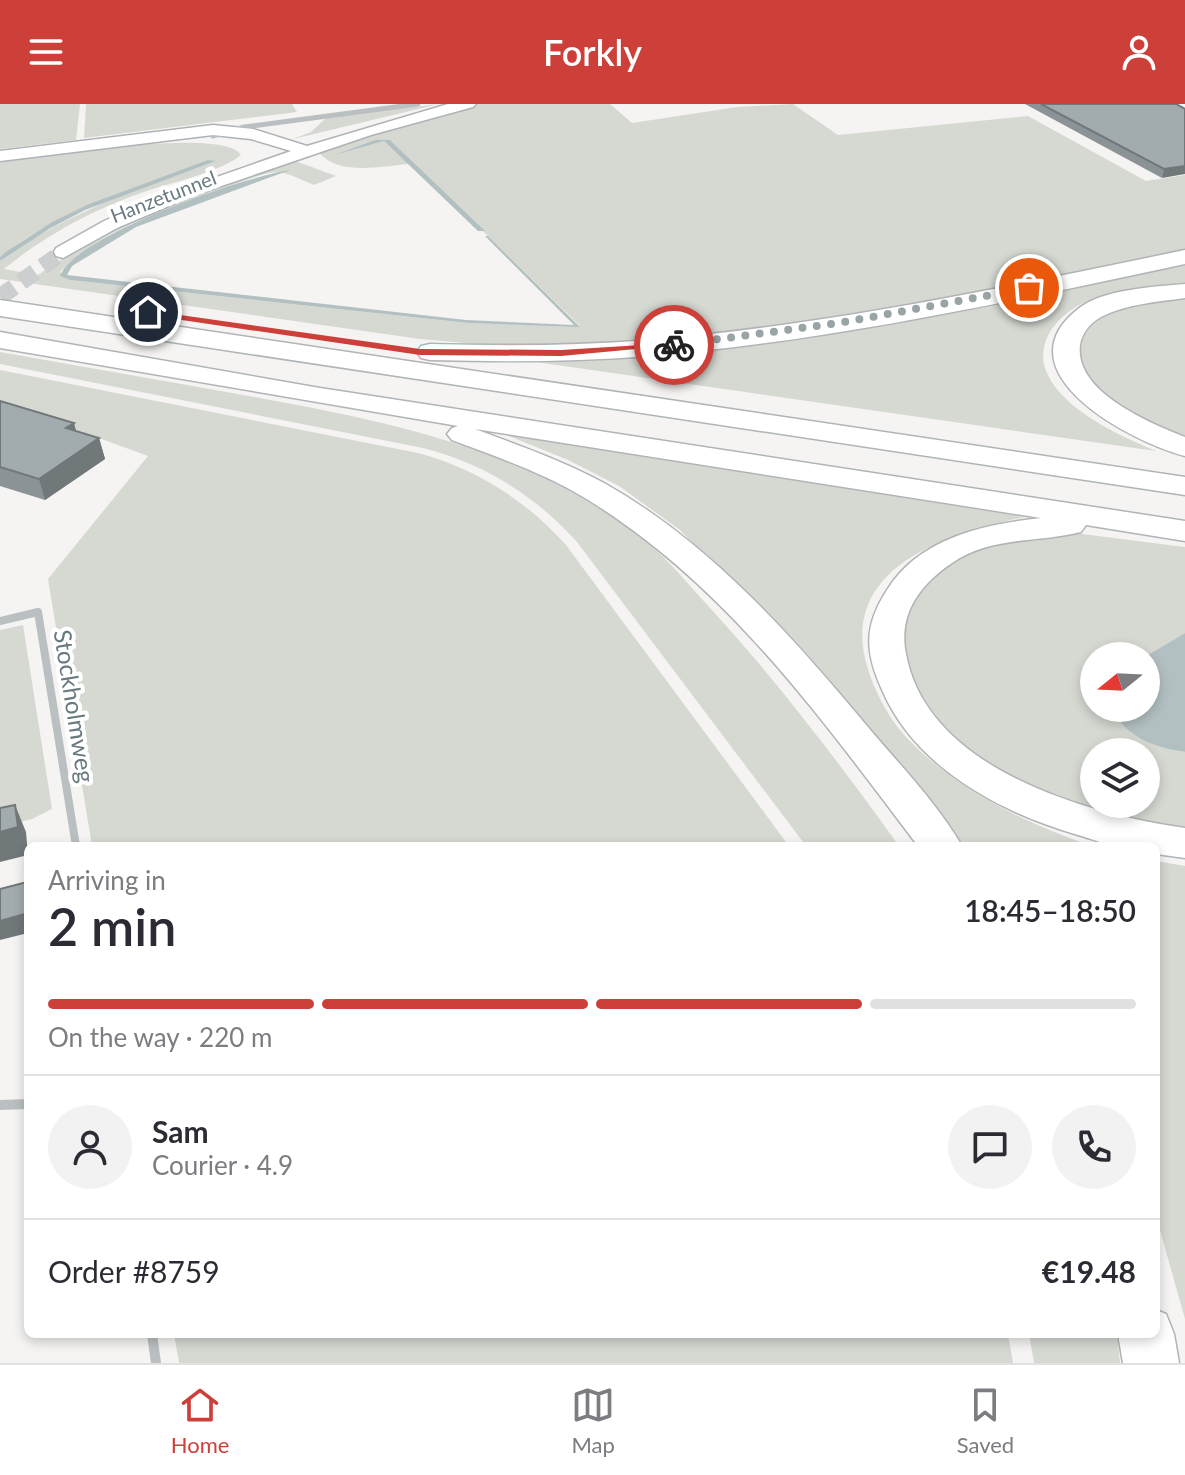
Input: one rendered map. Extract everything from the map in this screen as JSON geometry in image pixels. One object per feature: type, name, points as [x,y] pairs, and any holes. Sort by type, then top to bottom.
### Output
[{"type":"highway","points":[[420,352],[561,353],[649,348],[759,335],[998,295],[1185,257]]},
{"type":"highway","points":[[0,290],[1185,464]]},
{"type":"highway","points":[[1185,291],[1148,294],[1110,302],[1083,316],[1073,326],[1063,346],[1069,372],[1094,401],[1137,428],[1185,447]]},
{"type":"highway","points":[[0,308],[1185,486]]},
{"type":"highway","points":[[0,323],[1185,504]]},
{"type":"highway","points":[[0,340],[320,396],[1185,532]]},
{"type":"highway","points":[[320,396],[441,426],[505,450],[595,491],[640,521],[689,559],[737,604],[794,665],[938,842]]},
{"type":"highway","points":[[1185,532],[1075,524],[1008,532],[974,541],[940,556],[898,595],[887,615],[885,636],[896,689],[936,741],[978,774],[1009,792],[1096,826],[1133,836],[1185,843]]},
{"type":"highway","points":[[1147,1338],[1151,1363]]},
{"type":"main road","points":[[293,152],[380,120],[450,104]]},
{"type":"main road","points":[[0,156],[220,133],[293,152],[381,125],[468,104]]},
{"type":"main road","name":"Hanzetunnel","points":[[57,251],[126,216],[293,152]]},
{"type":"street","points":[[220,133],[418,104]]},
{"type":"street","name":"Stockholmweg","points":[[0,621],[38,612],[75,842]]},
{"type":"street","points":[[0,1105],[24,1104]]},
{"type":"street","points":[[153,1338],[156,1363]]},
{"type":"shaded area","points":[[0,104],[80,104],[76,140],[0,149]]},
{"type":"shaded area","points":[[86,104],[292,104],[297,112],[84,138]]},
{"type":"shaded area","points":[[439,104],[293,139],[311,132],[327,117]]},
{"type":"shaded area","points":[[474,104],[610,104],[632,123],[737,107],[793,104],[838,135],[1028,116],[1146,181],[1185,175],[1185,250],[916,303],[741,331],[651,342],[510,347],[420,339],[0,279],[0,261],[50,229],[131,192],[215,162],[103,199],[49,224],[0,257],[0,161],[128,146],[202,143],[227,147],[241,155],[209,172],[144,192],[88,215],[36,245],[4,269],[38,275],[97,238],[128,223],[290,159],[336,176],[314,185],[279,172],[251,178],[116,231],[77,256],[60,272],[70,280],[468,323],[580,326],[390,140],[375,140],[343,152],[384,141],[409,164],[350,167],[329,161],[320,154],[329,146]]},
{"type":"shaded area","points":[[375,140],[390,140],[485,231],[478,231],[384,141],[334,155]]},
{"type":"shaded area","points":[[208,160],[216,161],[85,210],[0,261],[7,251],[52,222],[89,204]]},
{"type":"shaded area","points":[[290,170],[136,227],[72,266],[67,275],[466,320],[574,325],[485,236],[488,236],[580,327],[468,323],[70,280],[60,276],[72,260],[128,226],[202,195]]},
{"type":"shaded area","points":[[1185,264],[1185,285],[1129,289],[1092,299],[1076,307],[1050,332],[1044,349],[1045,368],[1052,382],[1076,408],[1156,451],[536,362],[700,351],[781,341],[943,314]]},
{"type":"shaded area","points":[[1185,296],[1185,440],[1134,417],[1104,396],[1084,370],[1078,344],[1083,332],[1094,320],[1112,310],[1139,302]]},
{"type":"shaded area","points":[[0,352],[341,414],[448,441],[550,481],[598,508],[644,540],[670,564],[785,695],[896,842],[803,842],[577,542],[526,496],[487,472],[423,448],[0,364]]},
{"type":"shaded area","points":[[0,370],[418,453],[480,477],[534,514],[566,545],[786,842],[91,842],[48,579],[148,456],[0,402]]},
{"type":"shaded area","points":[[504,434],[1025,517],[935,544],[907,560],[885,579],[869,603],[862,632],[867,666],[882,703],[899,729],[924,755],[992,802],[1041,827],[1081,842],[952,842],[768,620],[680,530],[619,486],[568,460]]},
{"type":"shaded area","points":[[1074,533],[1185,547],[1185,633],[1160,648],[1160,642],[1080,642],[1080,722],[1122,722],[1143,738],[1080,738],[1080,805],[1002,780],[918,706],[896,616],[943,562],[1023,535]]},
{"type":"shaded area","points":[[23,625],[52,809],[32,819],[0,827],[0,630]]},
{"type":"shaded area","points":[[1185,633],[1185,752],[1160,746],[1160,738],[1140,738],[1121,722],[1160,722],[1160,648]]},
{"type":"shaded area","points":[[1160,745],[1185,752],[1185,838],[1122,818],[1160,818]]},
{"type":"shaded area","points":[[1160,862],[1185,866],[1185,1319],[1160,1230]]},
{"type":"shaded area","points":[[175,1338],[1009,1338],[1013,1363],[179,1363]]},
{"type":"shaded area","points":[[1030,1338],[1117,1338],[1120,1363],[1034,1363]]},
{"type":"building","points":[[1041,104],[1176,104],[1185,109],[1185,166],[1164,169]]},
{"type":"building","points":[[0,401],[74,423],[66,428],[99,438],[39,479],[0,467]]},
{"type":"building","points":[[15,805],[18,827],[0,832],[0,808]]},
{"type":"building","points":[[24,883],[24,914],[0,921],[0,889]]},
{"type":"tunnel","points":[[0,297],[63,252]]},
{"type":"way so far","points":[[674,345],[839,323],[1029,288]]},
{"type":"route","points":[[148,312],[420,352],[561,353],[674,345]]}]
